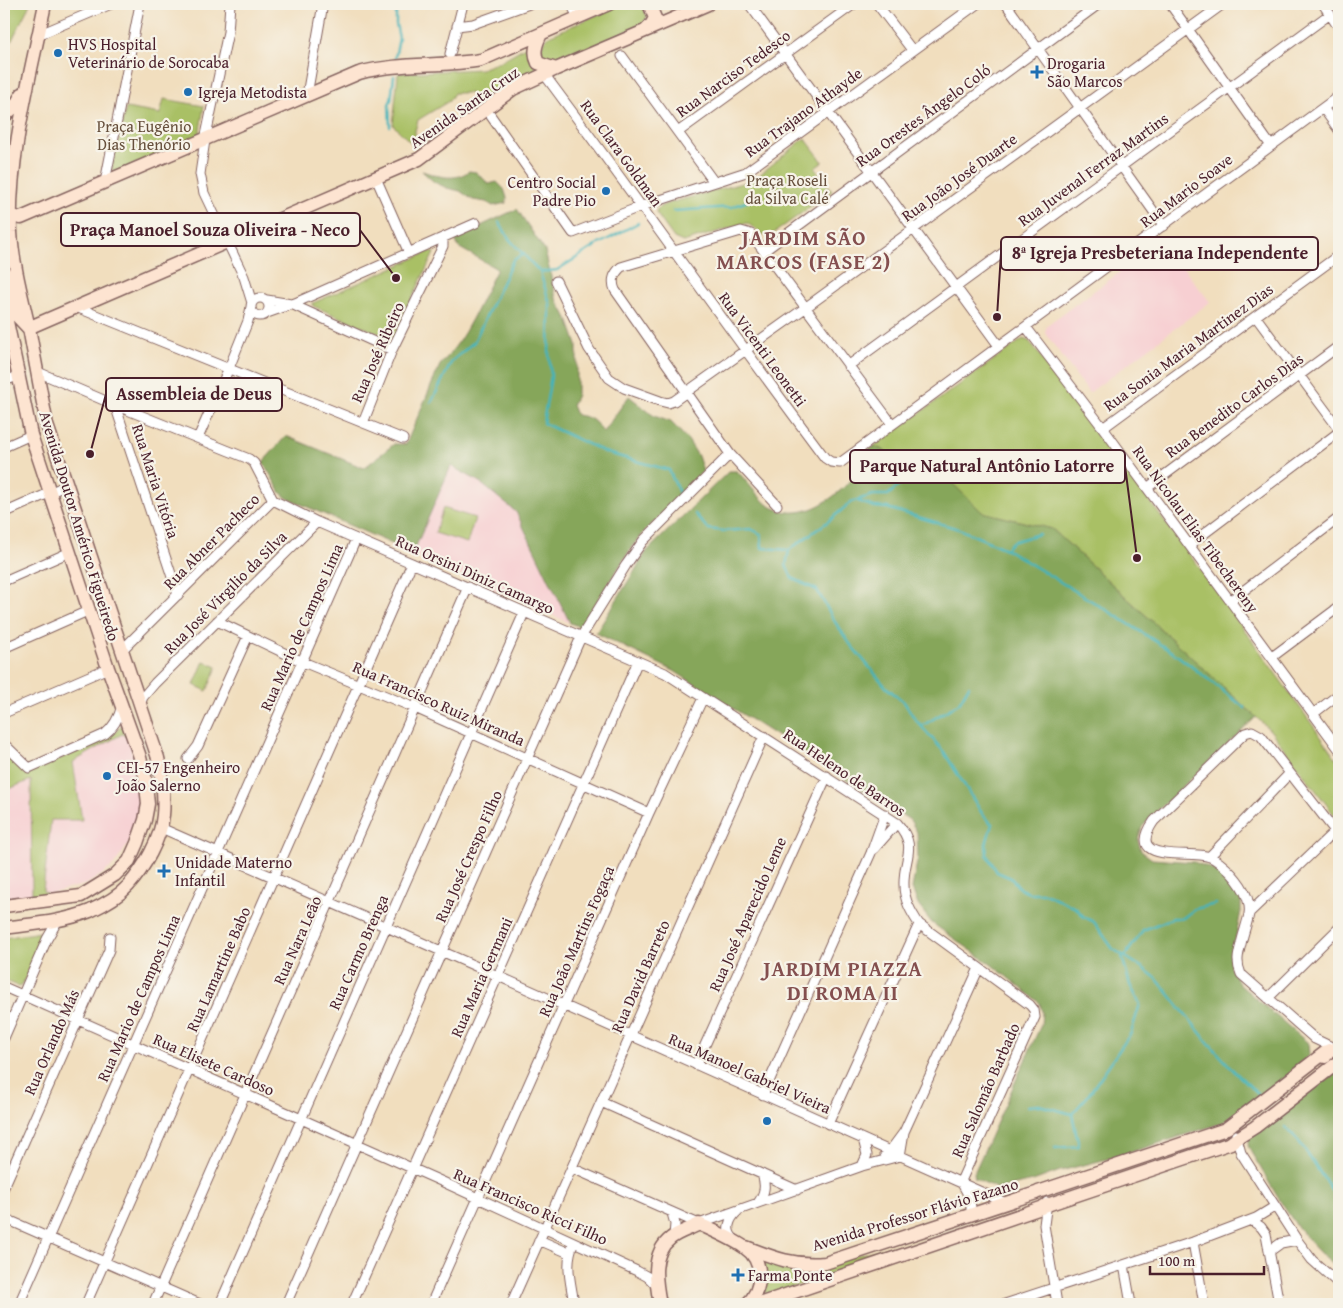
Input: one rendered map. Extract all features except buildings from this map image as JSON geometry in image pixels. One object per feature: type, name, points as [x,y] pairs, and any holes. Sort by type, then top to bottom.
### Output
[{"type":"main road","name":"Avenida Doutor Américo Figueiredo","points":[[4,928],[58,920],[89,912],[108,902],[127,887],[148,856],[161,828],[163,816],[164,791],[162,774],[47,425],[31,330],[16,266],[11,233],[12,187],[29,75],[45,4]]},
{"type":"main road","name":"Avenida Santa Cruz","points":[[11,216],[21,218],[359,73],[373,69],[453,58],[481,60],[609,4]]},
{"type":"main road","points":[[644,32],[652,25],[655,18],[648,4]]},
{"type":"main road","name":"Avenida Santa Cruz","points":[[31,330],[76,307],[419,159],[514,89],[546,69],[608,47],[708,4]]},
{"type":"main road","points":[[541,34],[535,50],[546,69]]},
{"type":"main road","points":[[4,117],[18,100],[29,75]]},
{"type":"main road","points":[[4,271],[14,313],[31,330]]},
{"type":"main road","name":"Avenida Doutor Américo Figueiredo","points":[[4,295],[5,313],[20,375],[31,435],[108,668],[136,695],[139,754],[145,776],[148,804],[145,820],[129,861],[115,876],[81,896],[4,906]]},
{"type":"main road","points":[[26,409],[30,388],[38,372]]},
{"type":"main road","points":[[148,804],[149,817],[153,824],[161,828]]},
{"type":"main road","name":"Avenida Professor Flávio Fazano","points":[[766,1303],[984,1228],[1230,1138],[1333,1054]]},
{"type":"main road","name":"Avenida Professor Flávio Fazano","points":[[699,1224],[746,1248],[790,1263],[825,1263],[1037,1193],[1230,1138]]},
{"type":"main road","name":"Avenida Professor Flávio Fazano","points":[[1037,1193],[1046,1196],[1042,1206]]},
{"type":"main road","points":[[971,1215],[975,1224],[984,1228]]},
{"type":"main road","points":[[660,1304],[656,1285],[657,1263],[663,1247],[674,1236],[699,1224]]},
{"type":"main road","points":[[746,1248],[757,1263],[760,1278],[755,1295],[747,1304]]},
{"type":"street","points":[[38,35],[111,4]]},
{"type":"street","points":[[105,182],[140,4]]},
{"type":"street","points":[[230,4],[228,32],[205,140],[200,174],[204,193],[247,286],[253,313],[264,315]]},
{"type":"street","points":[[307,95],[324,4]]},
{"type":"street","points":[[453,58],[462,4]]},
{"type":"street","points":[[457,26],[473,24],[529,4]]},
{"type":"street","points":[[571,4],[578,17]]},
{"type":"street","points":[[750,4],[999,346]]},
{"type":"street","name":"Rua Narciso Tedesco","points":[[678,132],[854,4]]},
{"type":"street","points":[[877,4],[912,50]]},
{"type":"street","name":"Rua Trajano Athayde","points":[[486,109],[573,233],[642,206],[746,172],[977,4]]},
{"type":"street","points":[[1006,4],[1164,226]]},
{"type":"street","name":"Rua Orestes Ângelo Coló","points":[[764,251],[1099,4]]},
{"type":"street","points":[[1170,4],[1271,146]]},
{"type":"street","name":"Rua João José Duarte","points":[[556,281],[589,349],[609,378],[624,388],[660,402],[668,403],[688,392],[805,308],[1222,4]]},
{"type":"street","points":[[1323,4],[1339,28]]},
{"type":"street","name":"Rua Juvenal Ferraz Martins","points":[[848,366],[1330,14]]},
{"type":"street","points":[[42,18],[44,24],[54,28]]},
{"type":"street","points":[[621,41],[622,56]]},
{"type":"street","points":[[608,47],[622,56],[714,182]]},
{"type":"street","name":"Rua Clara Goldman","points":[[546,69],[674,251]]},
{"type":"street","name":"Rua Mario Soave","points":[[831,462],[840,463],[1339,96]]},
{"type":"street","points":[[1323,108],[1339,130]]},
{"type":"street","points":[[376,178],[410,253]]},
{"type":"street","points":[[243,333],[252,322],[264,315],[476,223]]},
{"type":"street","points":[[777,505],[730,454],[615,290],[613,278],[621,267],[741,231],[751,234],[892,424]]},
{"type":"street","name":"Rua José Ribeiro","points":[[363,423],[392,350],[443,246],[443,238]]},
{"type":"street","name":"Rua Vicenti Leonetti","points":[[674,251],[825,458],[831,462]]},
{"type":"street","name":"Rua Sonia Maria Martinez Dias","points":[[1103,428],[1339,255]]},
{"type":"street","points":[[102,296],[97,305],[98,311],[104,317]]},
{"type":"street","points":[[198,438],[229,368],[252,305],[259,298],[290,304],[392,350]]},
{"type":"street","points":[[264,315],[270,308],[267,300]]},
{"type":"street","points":[[76,307],[403,439]]},
{"type":"street","points":[[1189,545],[1339,430],[1256,317]]},
{"type":"street","name":"Rua Nicolau Elias Tibechereny","points":[[1026,327],[1103,428],[1339,749]]},
{"type":"street","name":"Rua Benedito Carlos Dias","points":[[1147,488],[1339,346]]},
{"type":"street","name":"Rua Abner Pacheco","points":[[38,372],[249,459],[254,463],[273,500],[122,650]]},
{"type":"street","points":[[4,381],[20,375]]},
{"type":"street","name":"Rua Maria Vitória","points":[[115,405],[178,595]]},
{"type":"street","points":[[4,447],[31,435]]},
{"type":"street","name":"Rua José Crespo Filho","points":[[286,1304],[581,637],[643,541],[730,454]]},
{"type":"street","points":[[4,513],[67,485]]},
{"type":"street","name":"Rua Orsini Diniz Camargo","points":[[273,500],[317,522],[665,673]]},
{"type":"street","points":[[1230,601],[1339,518]]},
{"type":"street","name":"Rua José Virgilio da Silva","points":[[4,744],[29,768],[111,730],[136,695],[217,621],[317,522]]},
{"type":"street","name":"Rua Mario de Campos Lima","points":[[19,1304],[356,539]]},
{"type":"street","points":[[4,581],[70,552]]},
{"type":"street","name":"Rua Lamartine Babo","points":[[86,1304],[412,563]]},
{"type":"street","name":"Rua Nara Leão","points":[[153,1304],[468,587]]},
{"type":"street","points":[[1272,658],[1339,607]]},
{"type":"street","points":[[4,648],[90,610]]},
{"type":"street","name":"Rua Carmo Brenga","points":[[220,1304],[524,613]]},
{"type":"street","name":"Rua Francisco Ruiz Miranda","points":[[217,621],[303,662],[415,708],[649,813]]},
{"type":"street","points":[[188,759],[198,746],[248,636]]},
{"type":"street","name":"Rua Maria Germani","points":[[352,1304],[638,661]]},
{"type":"street","points":[[4,713],[108,668]]},
{"type":"street","name":"Rua Heleno de Barros","points":[[665,673],[897,823],[907,836],[909,844],[904,885],[905,897],[919,924],[1030,1005],[1034,1010]]},
{"type":"street","points":[[1313,714],[1339,694]]},
{"type":"street","name":"Rua João Martins Fogaça","points":[[431,1304],[649,813],[703,698]]},
{"type":"street","points":[[1249,913],[1337,834],[1261,736],[1252,731],[1245,733],[1154,821],[1147,834],[1147,844],[1160,853],[1210,856],[1221,864],[1245,892],[1248,901],[1249,913],[1238,954],[1238,967],[1245,979],[1333,1054]]},
{"type":"street","name":"Rua David Barreto","points":[[511,1304],[764,736]]},
{"type":"street","points":[[1210,856],[1289,774]]},
{"type":"street","name":"Rua José Aparecido Leme","points":[[696,1065],[827,776]]},
{"type":"street","points":[[762,1094],[871,853],[885,814]]},
{"type":"street","points":[[871,853],[897,823]]},
{"type":"street","name":"Rua Manoel Gabriel Vieira","points":[[161,828],[528,989],[1006,1203]]},
{"type":"street","points":[[4,1038],[47,939],[58,920]]},
{"type":"street","points":[[34,923],[46,929],[47,939]]},
{"type":"street","points":[[828,1124],[919,924]]},
{"type":"street","points":[[1268,998],[1339,928]]},
{"type":"street","name":"Rua Orlando Más","points":[[4,1187],[109,950],[110,937]]},
{"type":"street","points":[[862,1166],[890,1151],[904,1132],[979,968]]},
{"type":"street","name":"Rua Elisete Cardoso","points":[[4,987],[412,1169]]},
{"type":"street","name":"Rua Salomão Barbado","points":[[961,1182],[1035,1016],[1034,1010]]},
{"type":"street","points":[[601,1102],[797,1190]]},
{"type":"street","points":[[572,1168],[699,1224],[862,1166],[900,1156],[904,1132]]},
{"type":"street","points":[[1230,1138],[1296,1240],[1312,1260],[1339,1284]]},
{"type":"street","points":[[862,1166],[867,1155],[863,1139]]},
{"type":"street","name":"Rua Francisco Ricci Filho","points":[[412,1169],[637,1271],[648,1277],[656,1285]]},
{"type":"street","points":[[758,1203],[763,1196],[764,1189],[765,1181],[762,1174]]},
{"type":"street","points":[[961,1182],[969,1195],[971,1215]]},
{"type":"street","points":[[1253,1219],[1264,1208],[1267,1196]]},
{"type":"street","points":[[1042,1206],[1057,1304]]},
{"type":"street","points":[[1005,1304],[1193,1242],[1253,1219],[1274,1207]]},
{"type":"street","points":[[740,1209],[730,1220],[728,1229],[731,1237],[746,1248]]},
{"type":"street","points":[[672,1213],[675,1224],[674,1236]]},
{"type":"street","points":[[4,1218],[200,1304]]},
{"type":"street","points":[[1253,1219],[1266,1234],[1278,1304]]},
{"type":"street","points":[[539,1240],[569,1253]]},
{"type":"street","points":[[1270,1251],[1281,1243],[1296,1240]]},
{"type":"street","points":[[574,1242],[569,1253],[569,1270],[574,1304]]},
{"type":"street","points":[[1193,1242],[1204,1304]]},
{"type":"street","points":[[637,1271],[657,1263]]},
{"type":"street","points":[[1124,1265],[1131,1304]]},
{"type":"shaded area","points":[[1163,241],[1210,302],[1089,393],[1045,333],[1047,325]]},
{"type":"shaded area","points":[[450,466],[478,481],[516,512],[570,623],[413,554]]},
{"type":"shaded area","points":[[122,734],[129,738],[140,785],[139,816],[132,839],[114,865],[101,875],[87,884],[48,894],[43,891],[51,820],[82,820],[73,762]]},
{"type":"shaded area","points":[[31,779],[32,897],[4,899],[4,791]]},
{"type":"green space","points":[[4,4],[30,4],[11,42],[4,48]]},
{"type":"green space","points":[[622,4],[640,4],[647,17],[644,23],[560,62],[550,64],[543,59],[542,46],[549,36]]},
{"type":"green space","points":[[532,43],[536,68],[534,73],[477,105],[470,93],[454,93],[449,101],[418,120],[415,131],[416,148],[393,125],[398,74],[481,69],[499,62]]},
{"type":"green space","name":"Praça Eugênio Dias Thenório","points":[[164,99],[204,106],[199,136],[115,173],[112,170],[112,166],[126,108],[160,114]]},
{"type":"green space","points":[[9,127],[9,170],[6,211],[4,206],[4,129]]},
{"type":"green space","name":"Praça Roseli da Silva Calé","points":[[805,138],[823,162],[815,168],[832,191],[770,236],[767,237],[747,223],[683,242],[674,238],[656,213],[658,208],[666,204],[753,180]]},
{"type":"green space","points":[[422,171],[452,177],[469,171],[476,172],[489,184],[497,182],[504,189],[507,198],[506,203],[493,206],[486,202],[473,200],[460,191],[434,182]]},
{"type":"green space","points":[[517,209],[545,251],[556,298],[569,322],[577,345],[577,395],[572,405],[576,415],[592,420],[603,432],[629,396],[654,416],[671,422],[688,440],[698,456],[703,471],[642,534],[580,627],[570,623],[516,512],[478,481],[451,466],[413,553],[287,498],[281,493],[263,462],[286,436],[364,468],[394,444],[406,444],[440,365],[465,332],[497,269],[458,247],[455,238]]},
{"type":"green space","points":[[431,251],[434,253],[393,338],[313,306],[313,303]]},
{"type":"green space","points":[[1023,339],[1029,341],[1213,586],[1339,762],[1339,821],[1270,730],[1052,529],[981,512],[950,481],[874,446]]},
{"type":"green space","points":[[874,446],[950,481],[982,512],[1052,529],[1256,717],[1153,815],[1142,827],[1138,840],[1141,851],[1152,859],[1194,862],[1210,868],[1232,882],[1241,897],[1241,911],[1230,967],[1239,984],[1308,1043],[1309,1055],[1287,1076],[1222,1123],[1119,1156],[998,1189],[975,1178],[974,1173],[1041,1025],[1042,1012],[1040,1003],[992,965],[932,923],[918,905],[912,888],[918,857],[917,832],[910,820],[674,671],[596,633],[647,551],[729,471],[737,471],[768,505],[791,512],[803,511],[814,508],[844,488],[852,479],[850,465]]},
{"type":"green space","points":[[443,508],[475,518],[467,543],[435,533]]},
{"type":"green space","points":[[204,661],[217,667],[207,691],[194,685]]},
{"type":"green space","points":[[124,724],[129,738],[122,734],[73,762],[82,820],[51,820],[43,891],[48,894],[32,897],[31,780],[4,791],[4,752],[26,773],[99,742]]},
{"type":"green space","points":[[40,932],[44,936],[22,985],[18,986],[4,980],[4,938]]},
{"type":"green space","points":[[1339,1070],[1339,1269],[1316,1249],[1296,1225],[1248,1145],[1250,1137]]},
{"type":"green space","points":[[890,1247],[889,1255],[774,1293],[763,1293],[766,1282],[764,1263],[766,1261],[780,1266],[799,1269]]},
{"type":"waterway","points":[[395,58],[399,38],[396,24],[396,4]]},
{"type":"waterway","points":[[390,126],[389,104],[394,76]]},
{"type":"waterway","points":[[673,211],[732,207],[756,198]]},
{"type":"waterway","points":[[499,222],[510,240],[540,272],[550,304],[549,355],[551,376],[543,423],[607,453],[669,470],[680,495]]},
{"type":"waterway","points":[[540,272],[557,270],[597,245],[638,223]]},
{"type":"waterway","points":[[431,403],[452,361],[474,342],[513,260],[524,254]]},
{"type":"waterway","points":[[789,550],[851,502],[873,495],[888,495],[904,481],[911,482],[923,473]]},
{"type":"waterway","points":[[858,501],[874,507],[887,508],[959,529],[1006,549],[1178,656],[1245,708]]},
{"type":"waterway","points":[[695,514],[708,529],[724,531],[751,529],[761,534],[762,548],[789,550],[786,565],[792,578],[817,590],[850,644],[886,687],[904,702],[915,719],[944,752],[983,815],[992,824],[986,844],[987,855],[997,872],[1011,878],[1020,889],[1029,893],[1045,893],[1076,908],[1084,917],[1094,922],[1113,949],[1156,978],[1207,1041],[1258,1094]]},
{"type":"waterway","points":[[1006,549],[1012,542],[1039,534]]},
{"type":"waterway","points":[[922,726],[959,703],[969,686]]},
{"type":"waterway","points":[[1125,956],[1143,930],[1173,918],[1183,918],[1195,909],[1216,904]]},
{"type":"waterway","points":[[1028,1106],[1039,1105],[1072,1114],[1087,1097],[1131,1033],[1140,1004],[1130,985],[1122,956]]},
{"type":"waterway","points":[[1055,1148],[1079,1146],[1072,1114]]},
{"type":"waterway","points":[[1286,1127],[1300,1143],[1339,1199]]},
{"type":"place","name":"HVS Hospital Veterinário de Sorocaba","points":[[58,53]]},
{"type":"place","name":"Drogaria São Marcos","points":[[1037,72]]},
{"type":"place","name":"Igreja Metodista","points":[[188,92]]},
{"type":"place","name":"Centro Social Padre Pio","points":[[606,191]]},
{"type":"place","name":"Praça Manoel Souza Oliveira - Neco","points":[[396,278]]},
{"type":"place","name":"8ª Igreja Presbeteriana Independente","points":[[997,317]]},
{"type":"place","name":"Assembleia de Deus","points":[[90,454]]},
{"type":"place","name":"Parque Natural Antônio Latorre","points":[[1137,558]]},
{"type":"place","name":"CEI-57 Engenheiro João Salerno","points":[[107,776]]},
{"type":"place","name":"Unidade Materno Infantil","points":[[164,871]]},
{"type":"place","name":"ㅤ","points":[[767,1121]]},
{"type":"place","name":"Farma Ponte","points":[[738,1275]]},
{"type":"district","name":"JARDIM SÃO MARCOS (FASE 2)","points":[[804,249]]},
{"type":"district","name":"JARDIM PIAZZA DI ROMA II","points":[[843,980]]}]
